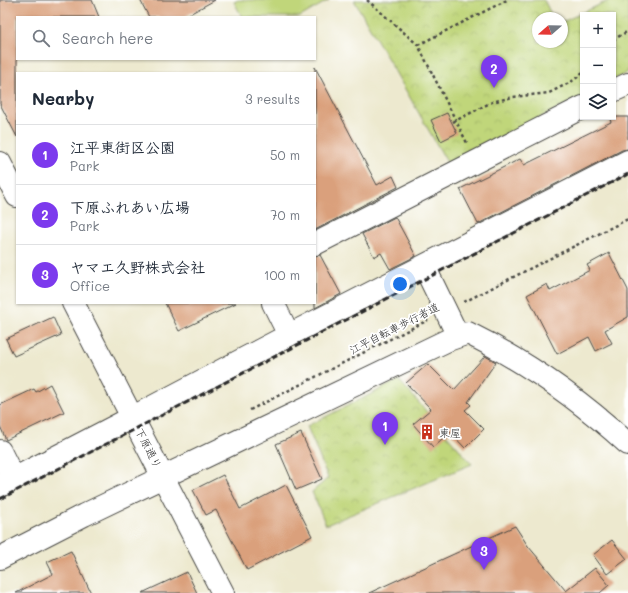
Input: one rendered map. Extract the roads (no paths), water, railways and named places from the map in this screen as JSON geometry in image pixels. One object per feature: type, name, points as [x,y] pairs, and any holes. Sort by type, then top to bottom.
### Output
[{"type":"street","points":[[616,90],[628,84]]},
{"type":"street","points":[[316,243],[580,109]]},
{"type":"street","points":[[0,451],[7,482],[628,161]]},
{"type":"street","points":[[0,163],[16,194]]},
{"type":"street","points":[[424,266],[458,336]]},
{"type":"street","name":"下原通り","points":[[74,304],[223,593]]},
{"type":"street","points":[[274,304],[289,335]]},
{"type":"street","points":[[0,558],[84,515],[164,478],[440,343],[468,333],[495,347],[545,379],[607,425],[628,444]]},
{"type":"railway","points":[[0,499],[628,174]]},
{"type":"place","name":"下原ふれあい広場","points":[[494,88]]},
{"type":"place","name":"東屋","points":[[427,432]]},
{"type":"place","name":"江平東街区公園","points":[[385,445]]},
{"type":"place","name":"ヤマエ久野株式会社","points":[[484,570]]}]
